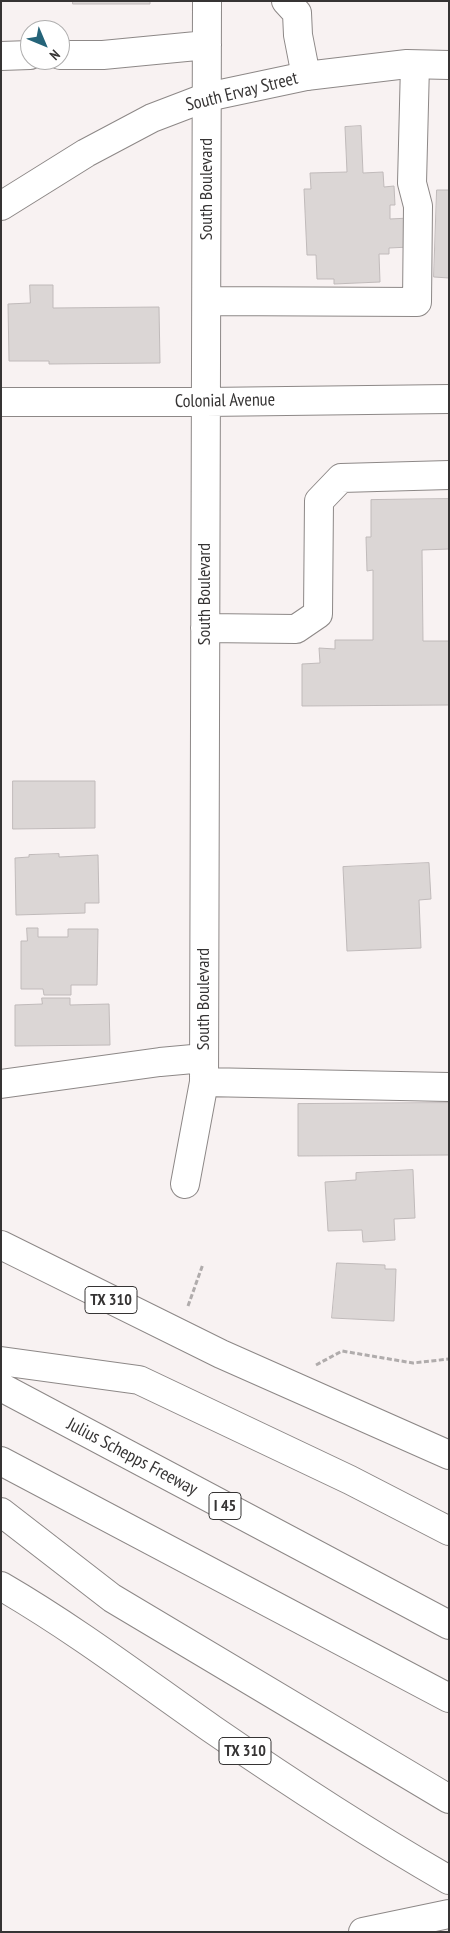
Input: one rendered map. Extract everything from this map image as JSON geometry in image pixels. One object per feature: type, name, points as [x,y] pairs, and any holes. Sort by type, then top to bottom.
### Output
[{"type":"main road","name":"South Boulevard","points":[[185,1184],[204,1070],[207,1]]},
{"type":"main road","points":[[286,1],[297,13],[298,35],[306,76]]},
{"type":"main road","points":[[70,55],[102,54],[207,45]]},
{"type":"main road","points":[[1,56],[20,55]]},
{"type":"main road","points":[[207,301],[417,302],[418,206],[412,183],[415,65]]},
{"type":"main road","name":"South Ervay Street","points":[[1,206],[86,153],[127,131],[152,118],[207,98],[306,76],[415,65],[449,65]]},
{"type":"main road","name":"Colonial Avenue","points":[[1,402],[449,399]]},
{"type":"main road","points":[[205,628],[296,629],[318,614],[319,501],[341,478],[449,475]]},
{"type":"main road","points":[[1,1084],[160,1062],[204,1070],[449,1087]]},
{"type":"main road","name":"TX 310","points":[[1,1245],[221,1354],[449,1455]]},
{"type":"main road","points":[[1,1361],[139,1380],[350,1480],[449,1531]]},
{"type":"main road","name":"Julius Schepps Freeway","points":[[1,1387],[449,1625]]},
{"type":"main road","points":[[1,1462],[449,1698]]},
{"type":"main road","points":[[1,1512],[112,1598],[449,1799]]},
{"type":"main road","name":"TX 310","points":[[1,1586],[48,1613],[212,1729],[306,1792],[405,1855],[449,1880]]},
{"type":"main road","points":[[363,1932],[449,1914]]},
{"type":"path","points":[[186,1309],[203,1264]]},
{"type":"path","points":[[314,1366],[342,1352],[412,1363],[449,1359]]},
{"type":"building","points":[[73,1],[150,1],[150,4],[73,4]]},
{"type":"building","points":[[361,126],[363,173],[383,172],[384,187],[394,186],[395,205],[390,205],[390,219],[409,218],[410,247],[389,248],[389,254],[379,254],[380,282],[334,284],[334,279],[317,279],[316,255],[307,255],[304,189],[311,189],[310,173],[347,172],[345,127]]},
{"type":"building","points":[[437,190],[449,190],[449,278],[434,277]]},
{"type":"building","points":[[30,285],[53,285],[53,308],[159,307],[160,363],[49,364],[49,361],[9,361],[8,304],[30,303]]},
{"type":"building","points":[[449,499],[449,549],[422,550],[423,641],[449,641],[449,705],[302,706],[302,664],[320,663],[319,648],[335,649],[335,640],[373,640],[373,570],[367,571],[366,537],[371,537],[371,500]]},
{"type":"building","points":[[13,781],[95,781],[95,828],[13,829]]},
{"type":"building","points":[[59,854],[59,857],[98,855],[99,903],[85,903],[85,913],[16,915],[15,858],[29,857],[29,855]]},
{"type":"building","points":[[429,863],[431,899],[419,900],[421,948],[347,951],[343,867]]},
{"type":"building","points":[[27,928],[38,928],[38,937],[68,937],[68,929],[98,929],[97,985],[71,985],[71,995],[44,995],[43,989],[21,989],[21,941],[27,941]]},
{"type":"building","points":[[42,998],[70,998],[70,1005],[109,1004],[110,1045],[15,1046],[15,1005],[42,1004]]},
{"type":"building","points":[[449,1103],[449,1155],[298,1156],[298,1104]]},
{"type":"building","points":[[413,1170],[415,1218],[394,1219],[395,1240],[363,1242],[362,1230],[328,1231],[325,1182],[356,1180],[356,1173]]},
{"type":"building","points":[[337,1263],[385,1265],[385,1269],[396,1269],[394,1321],[332,1318]]}]
